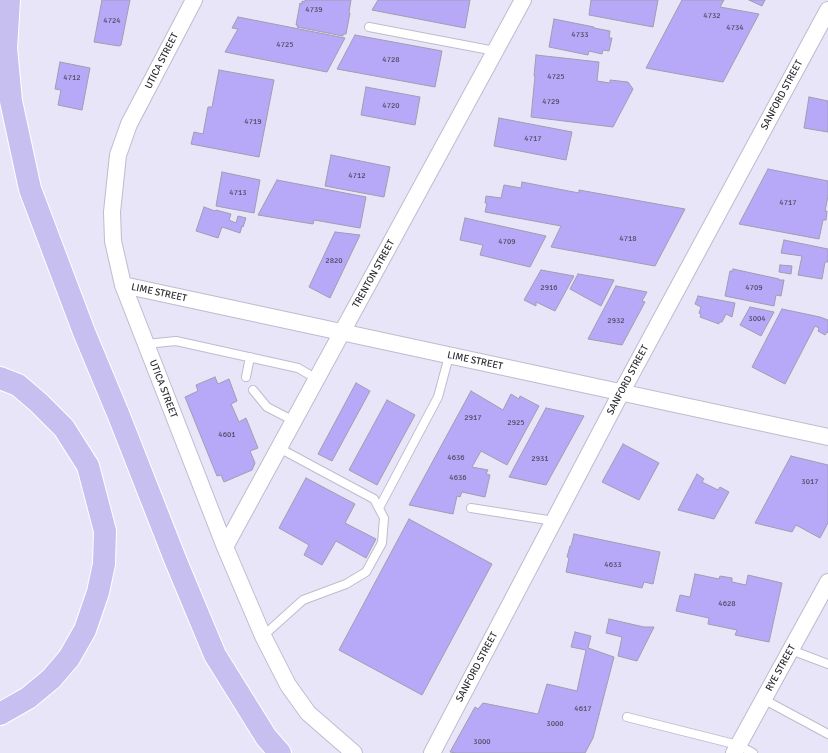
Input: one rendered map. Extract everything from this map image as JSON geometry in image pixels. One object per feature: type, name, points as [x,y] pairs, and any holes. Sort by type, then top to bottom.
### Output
[{"type":"highway","points":[[9,0],[6,48],[11,101],[30,189],[84,332],[119,416],[175,560],[215,655],[266,737],[280,753]]},
{"type":"highway","points":[[0,378],[18,385],[64,428],[88,466],[105,531],[104,564],[98,592],[85,630],[69,658],[51,679],[28,698],[0,714]]},
{"type":"street","name":"UTICA STREET","points":[[194,0],[129,124],[118,155],[112,212],[113,241],[123,285],[225,547],[263,636],[288,685],[308,713],[354,753]]},
{"type":"street","name":"TRENTON STREET","points":[[225,547],[522,0]]},
{"type":"street","name":"SANFORD STREET","points":[[432,753],[621,393],[828,10]]},
{"type":"street","name":"LIME STREET","points":[[123,285],[828,438]]},
{"type":"street","name":"RYE STREET","points":[[736,749],[828,582]]},
{"type":"lane","points":[[369,27],[495,51]]},
{"type":"lane","points":[[146,344],[176,341],[298,368],[316,379]]},
{"type":"lane","points":[[379,508],[438,397],[448,356]]},
{"type":"lane","points":[[246,377],[250,358]]},
{"type":"lane","points":[[253,390],[267,407],[294,421]]},
{"type":"lane","points":[[263,636],[303,600],[346,584],[366,572],[382,543],[384,518],[374,499],[279,448]]},
{"type":"lane","points":[[471,508],[554,521]]},
{"type":"lane","points":[[790,650],[828,664]]},
{"type":"lane","points":[[763,699],[828,734]]},
{"type":"lane","points":[[628,717],[753,753]]},
{"type":"building","points":[[102,0],[130,0],[121,45],[119,46],[94,42]]},
{"type":"building","points":[[305,0],[351,0],[346,34],[343,34],[343,36],[297,27],[298,25],[296,25],[300,3],[302,4],[302,1],[305,2]]},
{"type":"building","points":[[378,0],[470,0],[465,28],[372,10]]},
{"type":"building","points":[[591,0],[658,0],[653,27],[589,15]]},
{"type":"building","points":[[682,0],[724,0],[720,7],[759,14],[723,82],[646,68]]},
{"type":"building","points":[[749,0],[765,0],[762,6]]},
{"type":"building","points":[[238,17],[345,38],[327,72],[225,52],[238,29],[232,28]]},
{"type":"building","points":[[554,19],[610,31],[609,38],[612,38],[609,51],[603,50],[602,54],[589,51],[588,55],[549,47]]},
{"type":"building","points":[[355,35],[442,51],[435,87],[337,69]]},
{"type":"building","points":[[536,55],[599,62],[597,81],[610,83],[610,80],[628,82],[633,89],[613,127],[531,117]]},
{"type":"building","points":[[60,62],[90,68],[82,110],[58,105],[61,90],[55,89]]},
{"type":"building","points":[[219,70],[274,80],[259,157],[191,144],[194,132],[203,134],[208,107],[212,107]]},
{"type":"building","points":[[366,87],[420,97],[415,125],[361,115]]},
{"type":"building","points":[[809,97],[828,101],[828,132],[804,128]]},
{"type":"building","points":[[499,118],[572,132],[566,160],[494,146]]},
{"type":"building","points":[[331,155],[390,167],[384,197],[325,186]]},
{"type":"building","points":[[768,169],[828,181],[828,196],[825,211],[827,211],[826,220],[823,220],[819,239],[739,224]]},
{"type":"building","points":[[222,172],[260,180],[254,213],[216,206]]},
{"type":"building","points":[[277,180],[366,197],[360,228],[314,220],[313,224],[258,215]]},
{"type":"building","points":[[522,182],[579,193],[579,190],[685,209],[655,266],[551,247],[561,226],[485,212],[487,203],[485,203],[486,196],[501,198],[504,185],[521,188]]},
{"type":"building","points":[[204,207],[231,214],[229,220],[236,223],[238,216],[246,218],[240,233],[222,227],[218,238],[196,231]]},
{"type":"building","points":[[465,218],[546,236],[530,267],[480,255],[483,245],[460,240]]},
{"type":"building","points":[[335,232],[360,235],[330,298],[309,287]]},
{"type":"building","points":[[784,240],[828,249],[828,262],[825,262],[822,279],[798,275],[802,256],[781,253]]},
{"type":"building","points":[[780,265],[792,266],[791,274],[779,272]]},
{"type":"building","points":[[733,269],[784,280],[781,296],[776,295],[774,306],[725,296],[730,271],[733,271]]},
{"type":"building","points":[[541,270],[574,276],[555,311],[536,302],[536,306],[524,300]]},
{"type":"building","points":[[578,274],[614,280],[601,306],[570,289]]},
{"type":"building","points":[[616,286],[647,292],[642,301],[645,302],[622,345],[588,339]]},
{"type":"building","points":[[698,296],[735,303],[732,317],[726,314],[722,322],[719,322],[719,324],[700,317],[701,315],[699,313],[701,307],[695,304]]},
{"type":"building","points":[[750,307],[774,312],[761,336],[740,325]]},
{"type":"building","points":[[782,309],[828,320],[828,333],[827,332],[825,335],[818,331],[819,328],[815,326],[785,384],[752,367]]},
{"type":"building","points":[[215,377],[218,384],[229,379],[237,401],[231,404],[239,422],[246,418],[258,448],[250,451],[255,463],[252,470],[224,482],[221,475],[217,476],[185,397],[198,391],[196,385]]},
{"type":"building","points":[[356,383],[370,391],[332,461],[318,454]]},
{"type":"building","points":[[471,391],[503,410],[511,394],[519,399],[520,396],[539,406],[507,465],[481,451],[472,467],[488,470],[486,474],[490,475],[485,497],[462,492],[460,497],[457,496],[453,514],[409,505]]},
{"type":"building","points":[[387,400],[415,415],[377,485],[349,470]]},
{"type":"building","points":[[546,408],[584,416],[546,485],[509,477]]},
{"type":"building","points":[[623,444],[659,463],[639,500],[602,482]]},
{"type":"building","points":[[791,456],[828,465],[828,523],[820,538],[796,525],[792,532],[755,523]]},
{"type":"building","points":[[697,474],[704,479],[702,482],[718,490],[720,487],[729,492],[714,519],[678,510]]},
{"type":"building","points":[[306,478],[355,504],[345,523],[376,539],[366,558],[336,541],[322,565],[304,555],[309,545],[279,528]]},
{"type":"building","points":[[409,519],[492,564],[422,695],[339,650]]},
{"type":"building","points":[[574,534],[660,552],[653,584],[644,582],[642,588],[566,572],[569,558],[567,557]]},
{"type":"building","points":[[695,574],[719,579],[720,576],[732,578],[732,582],[746,585],[748,575],[782,583],[769,642],[735,635],[737,630],[708,624],[709,618],[676,611],[680,595],[690,597]]},
{"type":"building","points":[[609,619],[644,627],[654,627],[637,661],[618,656],[622,637],[606,633]]},
{"type":"building","points":[[575,632],[591,636],[588,648],[614,657],[593,738],[585,753],[450,752],[475,707],[478,709],[483,703],[538,714],[547,684],[577,691],[586,650],[571,647]]}]
